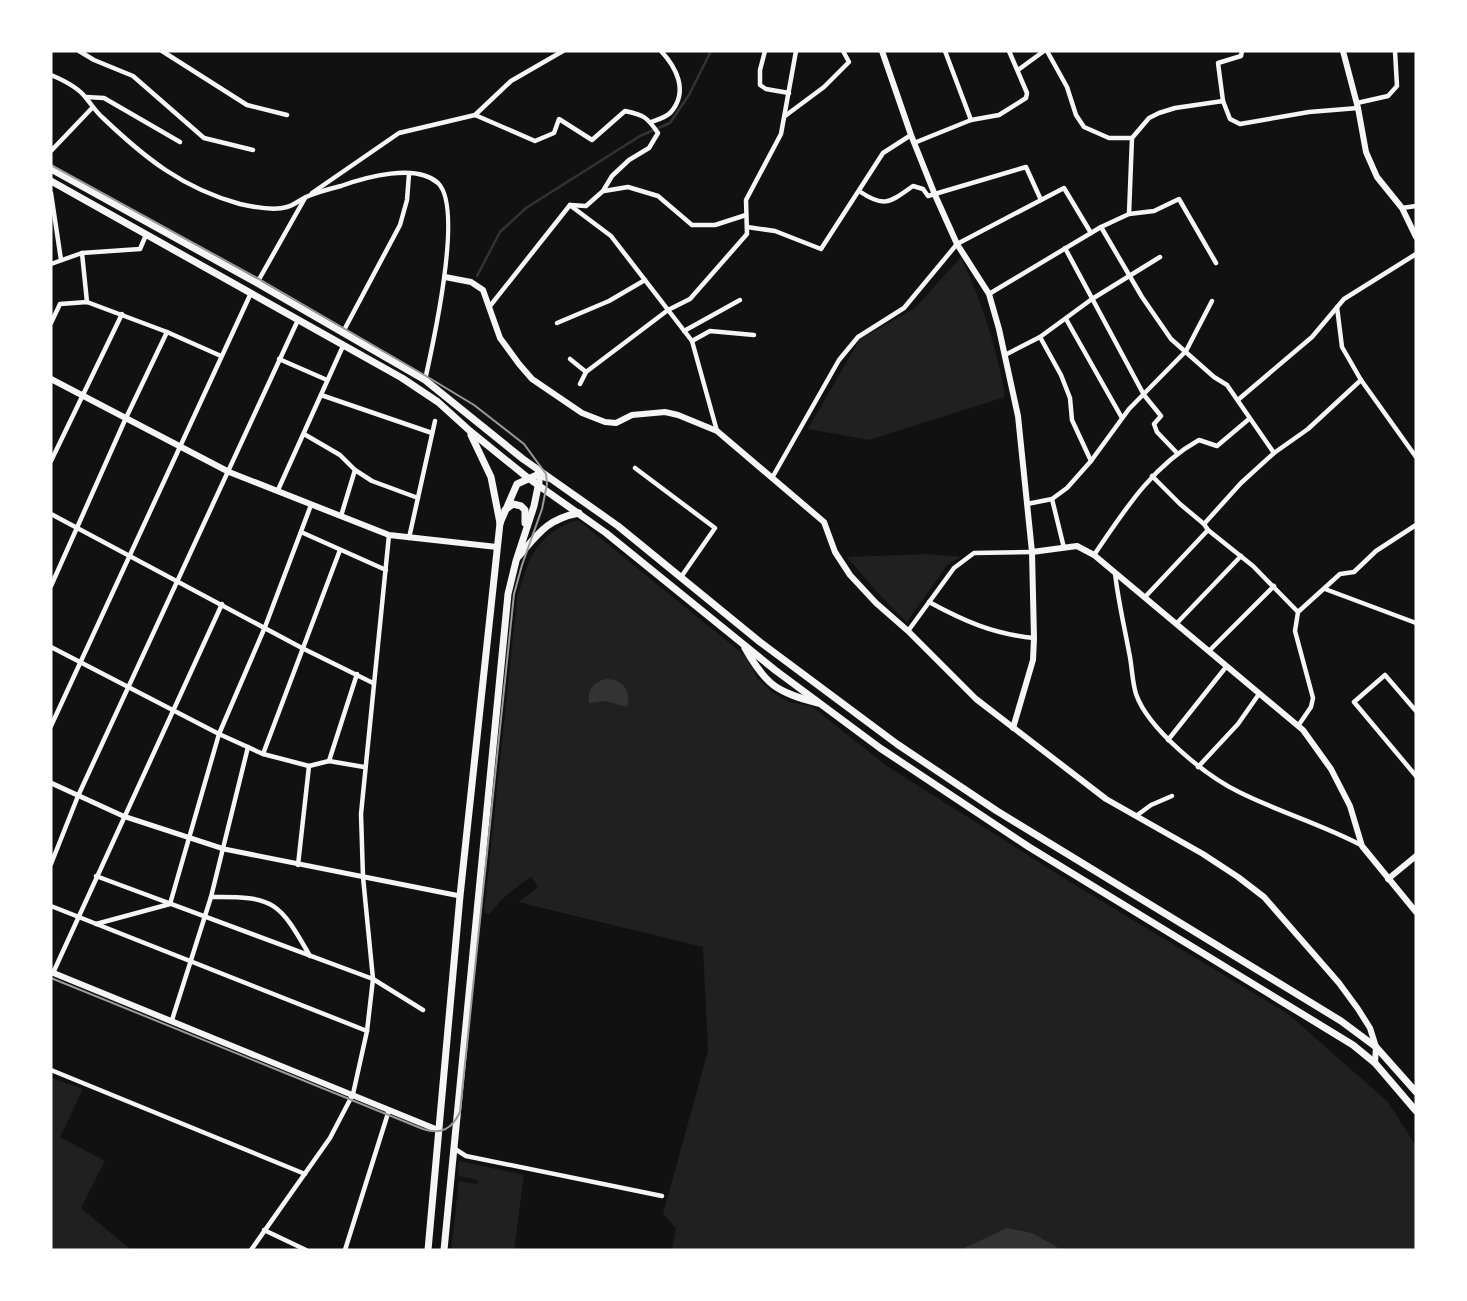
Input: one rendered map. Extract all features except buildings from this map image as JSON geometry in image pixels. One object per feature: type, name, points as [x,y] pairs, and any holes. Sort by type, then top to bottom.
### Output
[{"type":"main road","points":[[882,51],[935,195],[957,244],[989,294],[1018,416],[1032,552],[1034,638],[1033,660],[1013,728]]},
{"type":"main road","points":[[1343,51],[1366,152],[1377,177],[1402,208],[1416,237]]},
{"type":"main road","points":[[51,169],[425,380],[523,459],[618,526],[760,642],[897,744],[943,776],[1341,1021],[1376,1047],[1416,1091]]},
{"type":"main road","points":[[51,181],[402,378],[438,402],[528,478],[579,513],[743,644],[880,748],[959,801],[1346,1041],[1376,1063],[1416,1111]]},
{"type":"main road","points":[[445,277],[471,282],[483,290],[500,338],[519,364],[533,379],[582,413],[605,422],[616,423],[632,415],[664,412],[717,431],[824,522],[835,552],[850,575],[976,699],[1106,799],[1203,854],[1264,897],[1352,1000],[1370,1028],[1376,1047],[1376,1063]]},
{"type":"main road","points":[[51,379],[229,471],[389,535],[497,547]]},
{"type":"main road","points":[[470,431],[491,477],[500,523]]},
{"type":"main road","points":[[523,459],[537,475],[555,481]]},
{"type":"main road","points":[[428,1250],[460,896],[500,523],[517,484],[537,475]]},
{"type":"main road","points":[[444,1250],[507,607],[516,561],[539,486],[537,475]]},
{"type":"main road","points":[[505,510],[513,504],[525,510],[522,541]]},
{"type":"main road","points":[[516,561],[539,532],[549,524],[561,517],[579,513]]},
{"type":"main road","points":[[1032,552],[1077,546],[1094,555],[1298,726],[1331,769],[1350,806],[1362,846],[1416,912]]},
{"type":"main road","points":[[743,644],[763,677],[773,686],[786,694],[824,705]]},
{"type":"main road","points":[[1388,878],[1416,856]]},
{"type":"main road","points":[[52,972],[438,1130]]},
{"type":"street","points":[[79,51],[133,76],[204,138],[253,150]]},
{"type":"street","points":[[162,51],[247,106],[287,116]]},
{"type":"street","points":[[51,75],[85,96],[92,108],[151,162],[179,180],[241,204],[286,208],[400,133],[475,115],[511,81],[564,51]]},
{"type":"street","points":[[651,122],[671,113],[680,95],[680,80],[674,65],[661,51]]},
{"type":"street","points":[[765,51],[760,85],[766,89],[789,93]]},
{"type":"street","points":[[580,384],[586,372],[668,310],[690,299],[747,234],[746,200],[781,134],[796,51]]},
{"type":"street","points":[[784,117],[824,87],[849,62],[843,51]]},
{"type":"street","points":[[945,51],[971,120]]},
{"type":"street","points":[[747,228],[775,231],[821,249],[883,153],[913,139],[971,120],[999,115],[1026,98],[1027,93],[1009,51]]},
{"type":"street","points":[[1018,70],[1046,51],[1084,127],[1109,138],[1132,138]]},
{"type":"street","points":[[1242,51],[1241,56],[1219,63],[1223,101],[1230,120],[1240,124],[1357,106],[1388,96],[1397,86],[1395,51]]},
{"type":"street","points":[[85,96],[104,98],[180,142]]},
{"type":"street","points":[[1129,214],[1132,138],[1149,118],[1159,113],[1223,101]]},
{"type":"street","points":[[51,151],[92,108]]},
{"type":"street","points":[[475,115],[535,141],[554,133],[559,119],[592,140],[625,111],[643,115],[651,122],[658,133],[649,148],[629,160],[612,176],[603,191],[586,206],[570,205]]},
{"type":"street","points":[[859,191],[874,201],[882,202],[897,198],[914,186],[923,189],[928,196],[935,195],[1026,167],[1041,200]]},
{"type":"street","points":[[257,283],[306,197],[385,174],[427,176],[440,185],[449,203],[445,277],[425,380]]},
{"type":"street","points":[[343,332],[400,225],[407,200],[409,174]]},
{"type":"street","points":[[603,191],[628,187],[658,196],[692,225],[715,225],[746,215]]},
{"type":"street","points":[[772,478],[839,360],[858,337],[904,308],[957,244],[1064,188],[1091,233]]},
{"type":"street","points":[[51,193],[61,260]]},
{"type":"street","points":[[989,294],[1101,227],[1129,214],[1154,211],[1179,199],[1216,263]]},
{"type":"street","points":[[570,205],[611,236],[692,341],[717,431]]},
{"type":"street","points":[[490,306],[570,205]]},
{"type":"street","points":[[1402,208],[1416,206]]},
{"type":"street","points":[[1101,227],[1129,276],[1171,339],[1227,385],[1274,453]]},
{"type":"street","points":[[51,264],[82,253],[140,249],[146,235]]},
{"type":"street","points":[[1065,248],[1144,395],[1161,416],[1154,424],[1157,432],[1177,453]]},
{"type":"street","points":[[82,253],[87,302]]},
{"type":"street","points":[[1239,399],[1312,337],[1344,299],[1416,254]]},
{"type":"street","points":[[1005,355],[1040,337],[1092,299],[1160,257]]},
{"type":"street","points":[[557,323],[609,301],[645,280]]},
{"type":"street","points":[[51,726],[251,293]]},
{"type":"street","points":[[684,331],[740,300]]},
{"type":"street","points":[[1026,504],[1052,499],[1067,488],[1091,461],[1122,418],[1186,351],[1212,301]]},
{"type":"street","points":[[51,323],[60,304],[87,302],[167,332],[220,356]]},
{"type":"street","points":[[1337,307],[1342,347],[1361,380],[1416,457]]},
{"type":"street","points":[[51,461],[122,314]]},
{"type":"street","points":[[1066,319],[1122,418]]},
{"type":"street","points":[[51,864],[78,796],[298,320]]},
{"type":"street","points":[[692,341],[710,331],[754,334]]},
{"type":"street","points":[[51,586],[167,332]]},
{"type":"street","points":[[1040,337],[1070,398],[1072,420],[1091,461]]},
{"type":"street","points":[[278,490],[343,345]]},
{"type":"street","points":[[279,359],[327,380]]},
{"type":"street","points":[[570,359],[586,372]]},
{"type":"street","points":[[1204,524],[1241,483],[1274,453],[1308,429],[1361,380]]},
{"type":"street","points":[[321,395],[432,433]]},
{"type":"street","points":[[1094,555],[1152,476],[1177,453],[1199,440],[1217,446],[1249,419]]},
{"type":"street","points":[[410,538],[435,421]]},
{"type":"street","points":[[303,434],[340,455],[355,470],[372,481],[418,498]]},
{"type":"street","points":[[635,468],[715,528],[681,578]]},
{"type":"street","points":[[341,516],[355,470]]},
{"type":"street","points":[[1152,476],[1208,530],[1274,586],[1298,612]]},
{"type":"street","points":[[1052,499],[1065,548]]},
{"type":"street","points":[[170,904],[219,734],[265,627],[311,505]]},
{"type":"street","points":[[51,514],[373,683]]},
{"type":"street","points":[[1298,726],[1311,707],[1313,698],[1295,631],[1298,612],[1340,574],[1354,572],[1376,551],[1416,525]]},
{"type":"street","points":[[1144,598],[1208,530]]},
{"type":"street","points":[[301,533],[386,570]]},
{"type":"street","points":[[251,1250],[330,1138],[353,1094],[367,1031],[373,979],[363,877],[361,814],[389,535]]},
{"type":"street","points":[[263,754],[340,550]]},
{"type":"street","points":[[908,631],[954,568],[974,553],[1032,552]]},
{"type":"street","points":[[1175,625],[1241,556]]},
{"type":"street","points":[[1115,573],[1137,695],[1168,740],[1198,767],[1237,792],[1329,829],[1362,846]]},
{"type":"street","points":[[1208,652],[1274,586]]},
{"type":"street","points":[[1325,589],[1416,623]]},
{"type":"street","points":[[929,602],[962,620],[1006,635],[1034,638]]},
{"type":"street","points":[[52,972],[222,604]]},
{"type":"street","points":[[51,647],[263,754],[309,766],[329,761],[364,767]]},
{"type":"street","points":[[1168,740],[1226,667]]},
{"type":"street","points":[[329,761],[357,674]]},
{"type":"street","points":[[1416,711],[1385,675],[1354,702],[1416,776]]},
{"type":"street","points":[[1198,767],[1238,724],[1259,694]]},
{"type":"street","points":[[172,1020],[211,897],[248,747]]},
{"type":"street","points":[[298,865],[309,766]]},
{"type":"street","points":[[51,783],[123,816],[224,849],[460,896]]},
{"type":"street","points":[[1136,817],[1151,804],[1172,796]]},
{"type":"street","points":[[96,876],[373,979],[423,1010]]},
{"type":"street","points":[[211,897],[249,897],[274,905],[290,922],[310,956]]},
{"type":"street","points":[[96,924],[170,904]]},
{"type":"street","points":[[51,906],[367,1031]]},
{"type":"street","points":[[51,1070],[304,1174]]},
{"type":"street","points":[[345,1250],[390,1110]]},
{"type":"street","points":[[455,1149],[466,1156],[663,1196]]},
{"type":"street","points":[[264,1230],[306,1250]]},
{"type":"shaded area","points":[[961,257],[988,326],[1005,397],[869,440],[808,429],[860,339],[915,308]]},
{"type":"shaded area","points":[[578,520],[749,659],[756,677],[772,692],[789,702],[811,706],[887,766],[1067,880],[1288,1014],[1388,1102],[1416,1146],[1416,1250],[672,1250],[676,1228],[663,1214],[708,1051],[703,947],[518,902],[538,887],[531,877],[504,898],[490,914],[484,913],[517,599],[530,560],[543,540],[564,525]]},
{"type":"shaded area","points":[[928,554],[961,557],[947,565],[907,622],[847,557]]},
{"type":"shaded area","points":[[607,679],[625,687],[627,707],[605,701],[589,703],[592,687]]},
{"type":"shaded area","points":[[51,1078],[83,1089],[60,1137],[105,1161],[81,1208],[131,1250],[51,1250]]},
{"type":"shaded area","points":[[459,1161],[524,1175],[514,1250],[451,1250],[459,1181],[477,1184],[478,1180],[458,1176]]},
{"type":"shaded area","points":[[1007,1228],[1032,1233],[1062,1250],[960,1250]]},
{"type":"waterway","points":[[477,276],[500,232],[526,208],[640,136],[670,123],[689,95],[711,51]]},
{"type":"tram line","points":[[51,165],[259,279],[474,405],[524,444],[546,474],[547,484],[542,509],[514,594],[460,1112],[450,1126],[441,1131],[423,1129],[51,978]]}]
